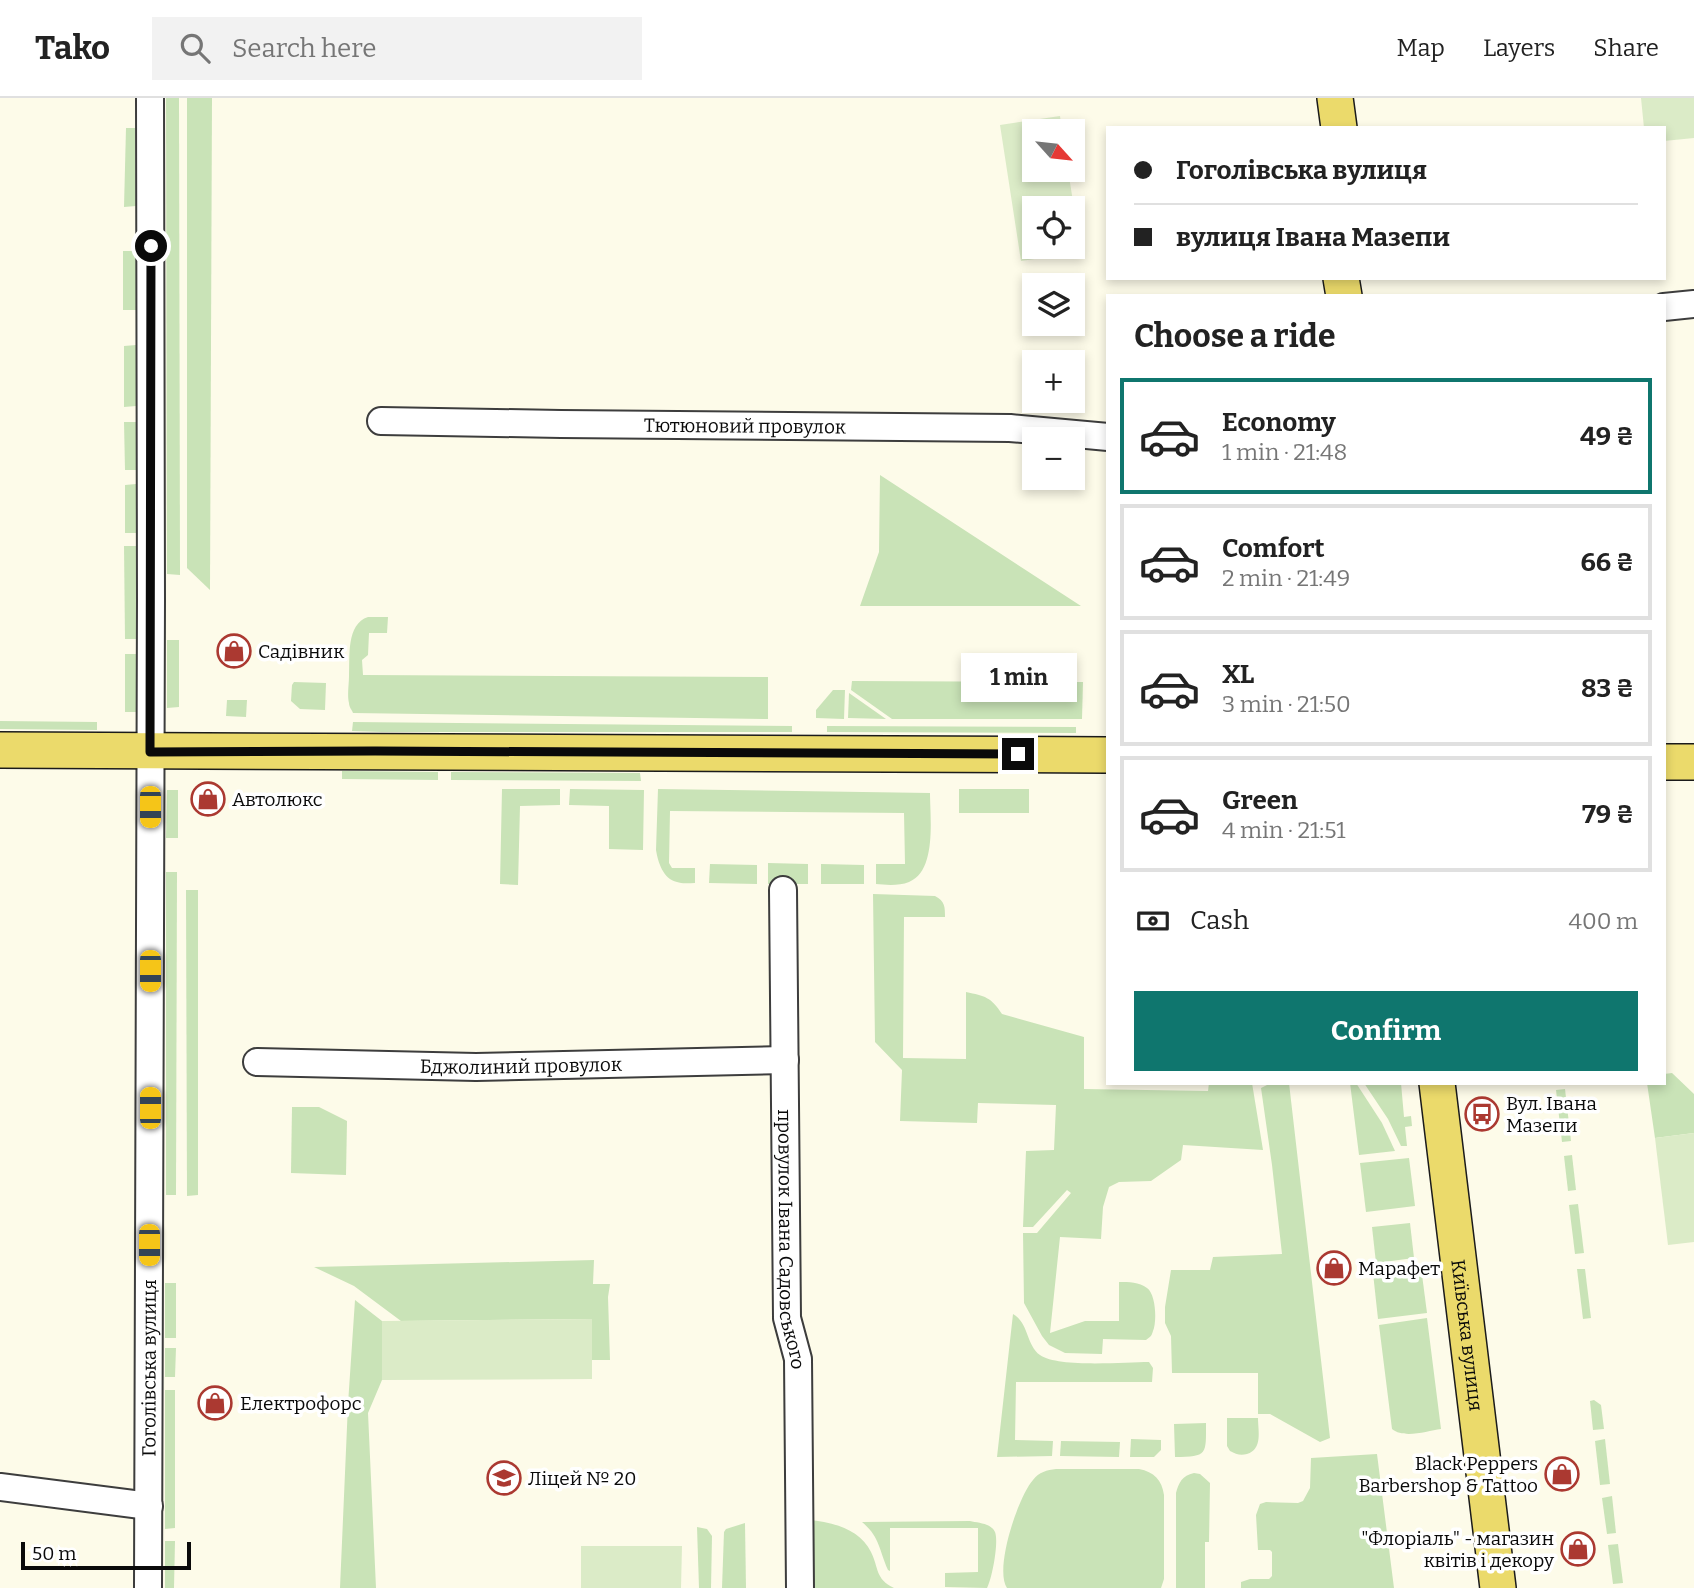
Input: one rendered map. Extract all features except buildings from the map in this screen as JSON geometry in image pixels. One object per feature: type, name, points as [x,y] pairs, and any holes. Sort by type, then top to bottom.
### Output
[{"type":"main road","points":[[1319,98],[1323,126]]},
{"type":"main road","points":[[1335,98],[1339,126]]},
{"type":"main road","points":[[0,750],[1106,755]]},
{"type":"main road","points":[[1666,762],[1694,762]]},
{"type":"main road","name":"Київська вулиця","points":[[1437,1085],[1498,1588]]},
{"type":"main road","name":"Київська вулиця","points":[[1453,1085],[1514,1588]]},
{"type":"street","name":"Гоголівська вулиця","points":[[149,1588],[150,98]]},
{"type":"street","points":[[1666,307],[1694,304]]},
{"type":"street","name":"Тютюновий провулок","points":[[381,421],[1010,428],[1106,437]]},
{"type":"street","name":"провулок Івана Садовського","points":[[783,890],[788,1318],[798,1359],[800,1588]]},
{"type":"street","name":"Бджолиний провулок","points":[[257,1062],[476,1067],[785,1060]]},
{"type":"street","points":[[0,1487],[149,1506]]},
{"type":"green space","points":[[166,98],[179,98],[180,575],[167,574]]},
{"type":"green space","points":[[187,98],[212,98],[210,590],[187,568]]},
{"type":"green space","points":[[1641,98],[1694,98],[1694,138],[1666,141],[1666,126],[1644,126]]},
{"type":"green space","points":[[1022,122],[1022,182],[1070,182],[1072,196],[1022,196],[1022,259],[1034,259],[1021,261],[1000,125]]},
{"type":"green space","points":[[126,128],[135,128],[136,206],[124,207]]},
{"type":"green space","points":[[123,251],[136,251],[136,310],[123,310]]},
{"type":"green space","points":[[136,345],[136,406],[124,407],[124,346]]},
{"type":"green space","points":[[124,422],[136,422],[136,470],[125,470]]},
{"type":"green space","points":[[880,475],[1081,606],[860,606],[879,552]]},
{"type":"green space","points":[[136,484],[136,533],[125,533],[125,485]]},
{"type":"green space","points":[[124,546],[136,546],[136,639],[125,639]]},
{"type":"green space","points":[[368,617],[388,617],[387,633],[369,633],[368,655],[362,660],[363,675],[768,677],[768,719],[353,713],[348,697],[351,642],[356,626]]},
{"type":"green space","points":[[167,640],[179,640],[179,707],[167,708]]},
{"type":"green space","points":[[125,654],[136,654],[136,712],[125,712]]},
{"type":"green space","points":[[852,681],[1083,682],[1082,719],[892,719],[851,690]]},
{"type":"green space","points":[[294,682],[326,683],[325,710],[300,709],[291,701]]},
{"type":"green space","points":[[833,690],[845,690],[844,719],[816,718],[816,710]]},
{"type":"green space","points":[[849,693],[886,719],[848,718]]},
{"type":"green space","points":[[227,700],[247,700],[246,717],[226,716]]},
{"type":"green space","points":[[0,721],[97,722],[97,730],[0,729]]},
{"type":"green space","points":[[353,722],[792,726],[792,732],[382,732],[352,731]]},
{"type":"green space","points":[[827,726],[1076,727],[1076,733],[827,732]]},
{"type":"green space","points":[[342,771],[438,772],[438,780],[342,779]]},
{"type":"green space","points":[[451,772],[640,773],[641,781],[451,780]]},
{"type":"green space","points":[[502,789],[560,789],[560,805],[520,806],[518,885],[500,884]]},
{"type":"green space","points":[[570,789],[644,790],[643,850],[609,849],[609,806],[569,805]]},
{"type":"green space","points":[[658,789],[930,793],[931,829],[928,855],[918,876],[909,882],[897,885],[876,884],[876,864],[905,864],[904,813],[670,811],[669,863],[672,868],[695,868],[695,883],[679,883],[665,874],[657,855]]},
{"type":"green space","points":[[959,789],[1029,789],[1029,813],[959,813]]},
{"type":"green space","points":[[167,790],[178,790],[178,838],[166,838]]},
{"type":"green space","points":[[768,863],[808,864],[808,884],[768,884]]},
{"type":"green space","points":[[710,864],[757,865],[757,884],[709,883]]},
{"type":"green space","points":[[821,864],[864,865],[864,884],[821,884]]},
{"type":"green space","points":[[166,872],[177,872],[176,1195],[166,1195]]},
{"type":"green space","points":[[186,890],[198,890],[198,1195],[187,1196]]},
{"type":"green space","points":[[873,894],[935,896],[943,902],[945,917],[904,917],[903,1058],[966,1059],[966,992],[987,998],[1002,1014],[1084,1037],[1084,1089],[1208,1091],[1209,1085],[1252,1085],[1263,1150],[1183,1145],[1181,1160],[1151,1181],[1119,1182],[1109,1187],[1103,1207],[1101,1239],[1060,1237],[1050,1333],[1085,1321],[1119,1321],[1119,1282],[1130,1282],[1144,1286],[1152,1296],[1155,1308],[1154,1327],[1146,1340],[1103,1339],[1102,1354],[1065,1353],[1049,1345],[1024,1303],[1023,1233],[1037,1233],[1071,1193],[1067,1190],[1033,1227],[1023,1227],[1026,1151],[1054,1150],[1056,1105],[978,1103],[977,1123],[900,1121],[902,1070],[875,1042]]},
{"type":"green space","points":[[1672,1073],[1694,1094],[1694,1133],[1655,1138],[1647,1085],[1666,1085],[1666,1074]]},
{"type":"green space","points":[[1267,1085],[1289,1085],[1330,1438],[1320,1442],[1270,1414],[1258,1414],[1258,1373],[1172,1373],[1171,1336],[1165,1323],[1171,1270],[1210,1270],[1213,1257],[1282,1254],[1261,1088]]},
{"type":"green space","points":[[1350,1085],[1357,1085],[1382,1123],[1395,1151],[1359,1155]]},
{"type":"green space","points":[[1365,1085],[1401,1085],[1404,1117],[1411,1116],[1412,1126],[1405,1127],[1407,1146],[1401,1146],[1388,1119]]},
{"type":"green space","points":[[1565,1089],[1571,1141],[1562,1142],[1556,1090]]},
{"type":"green space","points":[[292,1107],[319,1107],[347,1121],[346,1175],[291,1173]]},
{"type":"green space","points":[[1694,1133],[1694,1242],[1668,1245],[1655,1138]]},
{"type":"green space","points":[[1572,1155],[1576,1190],[1568,1191],[1564,1156]]},
{"type":"green space","points":[[1409,1158],[1415,1206],[1366,1212],[1360,1163]]},
{"type":"green space","points":[[1578,1204],[1584,1253],[1575,1254],[1569,1205]]},
{"type":"green space","points":[[1410,1223],[1414,1258],[1376,1263],[1372,1227]]},
{"type":"green space","points":[[594,1260],[593,1284],[610,1284],[610,1360],[592,1360],[591,1319],[401,1321],[354,1286],[314,1267]]},
{"type":"green space","points":[[1421,1267],[1427,1313],[1378,1319],[1373,1273]]},
{"type":"green space","points":[[1577,1269],[1585,1269],[1591,1318],[1583,1319]]},
{"type":"green space","points":[[165,1283],[176,1283],[176,1338],[165,1338]]},
{"type":"green space","points":[[355,1300],[382,1321],[382,1380],[368,1413],[376,1588],[340,1588]]},
{"type":"green space","points":[[1013,1314],[1022,1323],[1032,1346],[1040,1355],[1061,1362],[1076,1363],[1149,1362],[1153,1368],[1152,1382],[1016,1382],[1015,1440],[1053,1441],[1052,1456],[997,1457]]},
{"type":"green space","points":[[1427,1318],[1441,1429],[1403,1434],[1392,1429],[1379,1325]]},
{"type":"green space","points":[[592,1319],[592,1379],[382,1380],[382,1321]]},
{"type":"green space","points":[[165,1348],[176,1348],[175,1377],[165,1377]]},
{"type":"green space","points":[[165,1390],[175,1390],[175,1528],[165,1529]]},
{"type":"green space","points":[[1594,1400],[1601,1405],[1604,1429],[1593,1430],[1590,1401]]},
{"type":"green space","points":[[1227,1418],[1258,1418],[1258,1444],[1252,1452],[1242,1455],[1230,1451],[1227,1446]]},
{"type":"green space","points":[[1206,1423],[1203,1452],[1194,1456],[1175,1457],[1174,1424]]},
{"type":"green space","points":[[1131,1439],[1161,1440],[1161,1450],[1154,1457],[1130,1457]]},
{"type":"green space","points":[[1605,1439],[1610,1484],[1600,1485],[1595,1441]]},
{"type":"green space","points":[[1061,1441],[1120,1442],[1119,1457],[1060,1456]]},
{"type":"green space","points":[[1377,1454],[1394,1588],[1241,1588],[1241,1582],[1269,1579],[1272,1576],[1272,1552],[1258,1550],[1256,1515],[1260,1504],[1303,1501],[1310,1488],[1311,1458]]},
{"type":"green space","points":[[1056,1469],[1139,1469],[1156,1478],[1164,1495],[1164,1579],[1161,1588],[1007,1588],[1003,1566],[1021,1501],[1035,1477]]},
{"type":"green space","points":[[1194,1473],[1200,1474],[1210,1483],[1209,1542],[1205,1542],[1205,1588],[1176,1588],[1176,1493],[1182,1480]]},
{"type":"green space","points":[[1612,1496],[1616,1533],[1607,1534],[1602,1498]]},
{"type":"green space","points":[[809,1520],[836,1525],[853,1532],[871,1552],[880,1577],[894,1588],[808,1588]]},
{"type":"green space","points":[[970,1521],[987,1525],[995,1532],[994,1560],[987,1588],[945,1587],[945,1573],[978,1572],[978,1528],[890,1528],[890,1571],[876,1539],[862,1522]]},
{"type":"green space","points":[[745,1523],[746,1588],[722,1588],[724,1532]]},
{"type":"green space","points":[[697,1527],[707,1529],[712,1536],[711,1588],[699,1588]]},
{"type":"green space","points":[[165,1541],[175,1541],[174,1588],[165,1588]]},
{"type":"green space","points":[[1618,1544],[1623,1583],[1613,1584],[1608,1545]]},
{"type":"green space","points":[[581,1546],[682,1546],[681,1588],[581,1588]]},
{"type":"place","name":"Садівник","points":[[234,651]]},
{"type":"place","name":"Автолюкс","points":[[208,799]]},
{"type":"place","name":"Вул. Івана Мазепи","points":[[1482,1114]]},
{"type":"place","name":"Марафет","points":[[1334,1268]]},
{"type":"place","name":"Електрофорс","points":[[215,1403]]},
{"type":"place","name":"Black Peppers Barbershop & Tattoo","points":[[1562,1474]]},
{"type":"place","name":"Ліцей № 20","points":[[504,1478]]},
{"type":"place","name":"\"Флоріаль\" - магазин квітів і декору","points":[[1578,1549]]},
{"type":"route","points":[[151,246],[150,752],[1018,754]]}]
